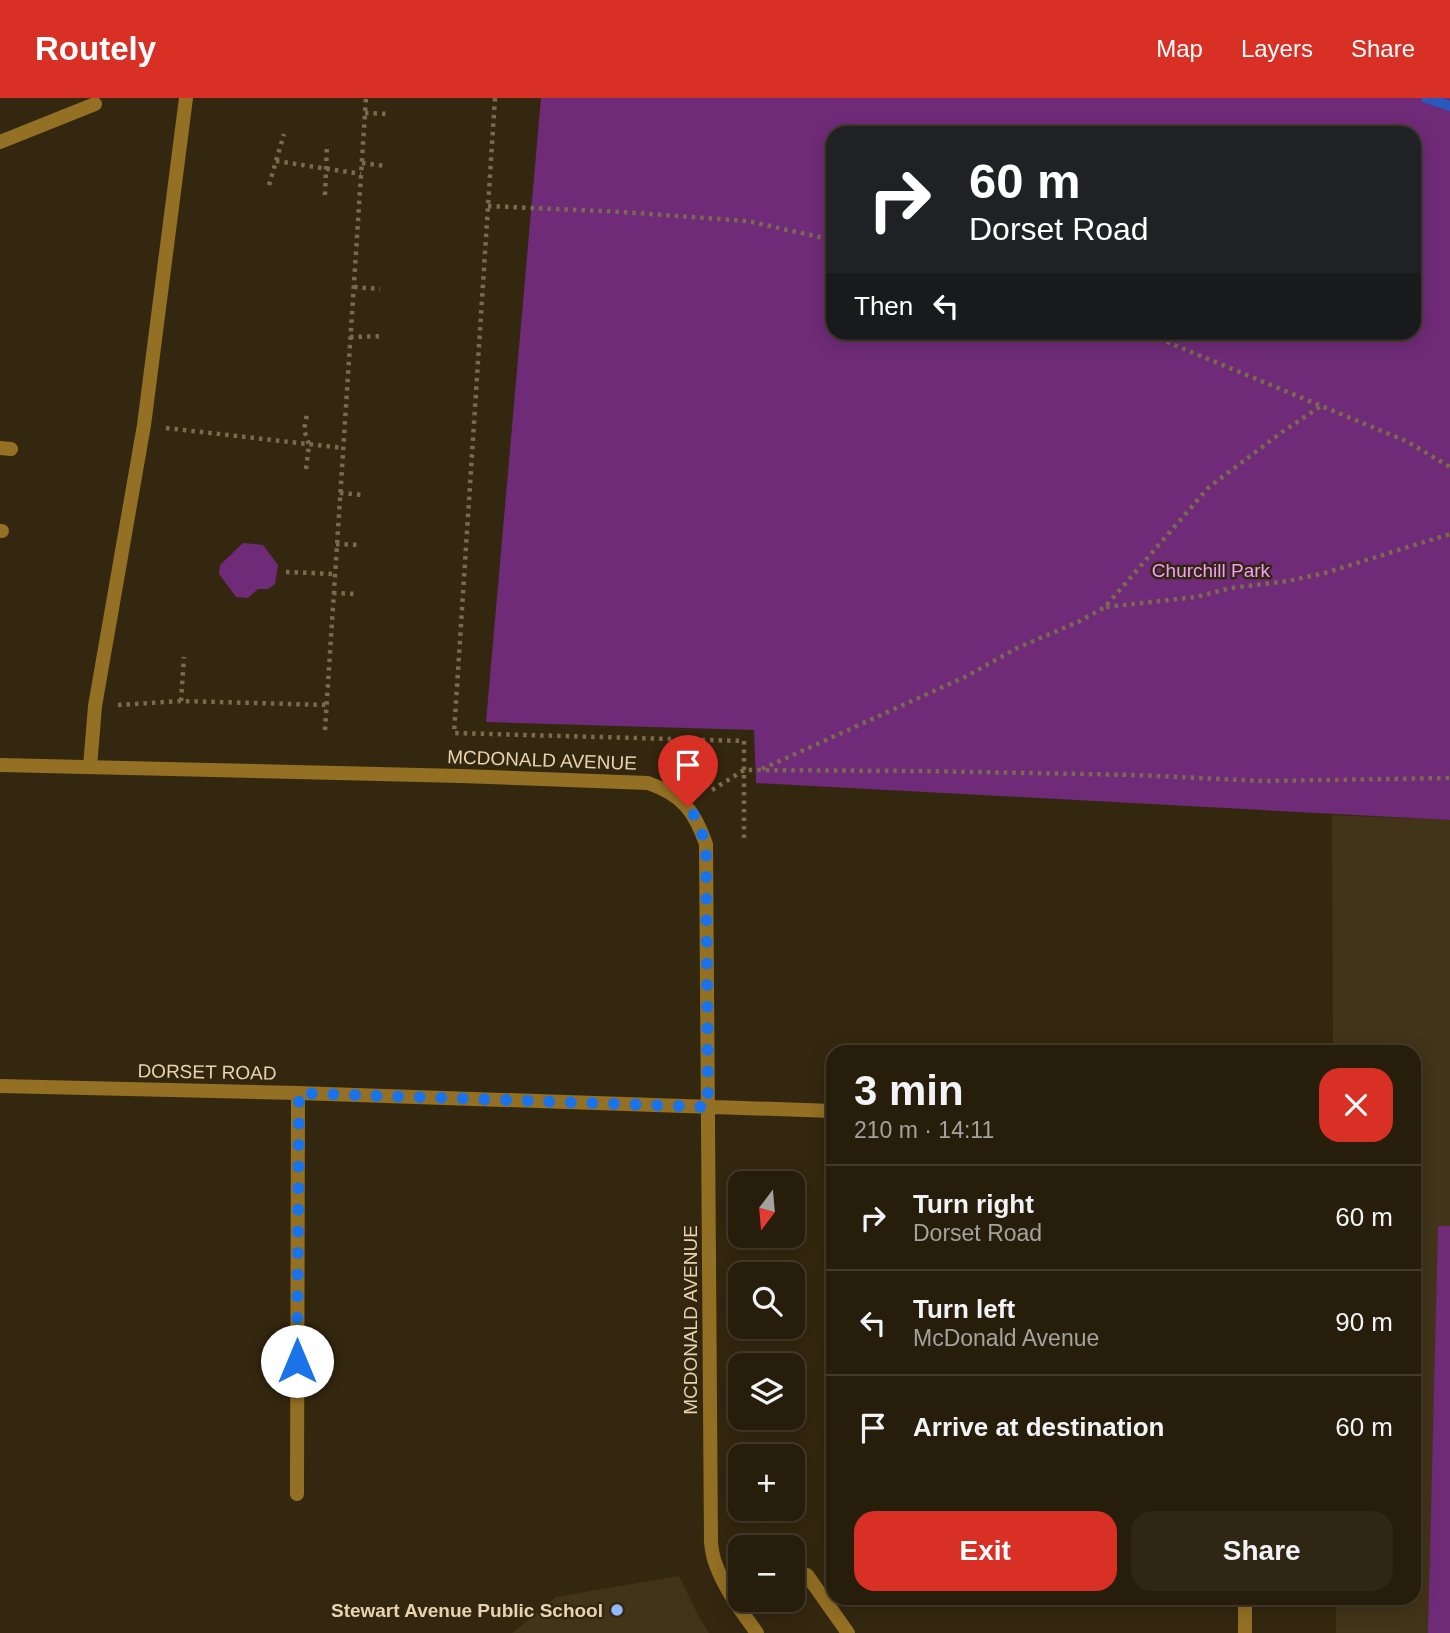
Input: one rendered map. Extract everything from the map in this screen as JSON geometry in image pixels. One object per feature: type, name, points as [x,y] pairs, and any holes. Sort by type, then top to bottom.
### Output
[{"type":"street","points":[[90,767],[95,706],[144,425],[186,98]]},
{"type":"street","points":[[0,142],[95,104]]},
{"type":"street","name":"MCDONALD AVENUE","points":[[0,765],[648,783],[677,797],[688,807],[696,818],[706,844],[710,1543],[716,1565],[728,1584]]},
{"type":"street","name":"DORSET ROAD","points":[[0,1086],[826,1111]]},
{"type":"street","points":[[296,1494],[299,1093]]},
{"type":"street","points":[[805,1576],[826,1602]]},
{"type":"street","points":[[828,1605],[848,1633]]},
{"type":"street","points":[[1245,1605],[1245,1633]]},
{"type":"street","name":"MCDONALD AVENUE","points":[[745,1612],[757,1633]]},
{"type":"path","points":[[325,730],[366,98]]},
{"type":"path","points":[[495,98],[454,733],[744,741],[744,840]]},
{"type":"path","points":[[365,113],[390,114]]},
{"type":"path","points":[[269,185],[284,134]]},
{"type":"path","points":[[325,195],[327,144]]},
{"type":"path","points":[[276,162],[361,174]]},
{"type":"path","points":[[362,163],[386,166]]},
{"type":"path","points":[[488,206],[747,221],[826,238]]},
{"type":"path","points":[[354,287],[380,289]]},
{"type":"path","points":[[350,337],[384,336]]},
{"type":"path","points":[[1162,340],[1406,441],[1450,467]]},
{"type":"path","points":[[758,771],[967,676],[1017,648],[1078,622],[1105,607],[1208,488],[1321,406]]},
{"type":"path","points":[[306,469],[309,444],[304,430],[307,414]]},
{"type":"path","points":[[144,425],[343,448]]},
{"type":"path","points":[[340,493],[364,495]]},
{"type":"path","points":[[1105,607],[1196,597],[1231,588],[1288,581],[1325,573],[1450,534]]},
{"type":"path","points":[[337,544],[361,545]]},
{"type":"path","points":[[286,572],[334,574]]},
{"type":"path","points":[[333,593],[357,594]]},
{"type":"path","points":[[181,701],[184,657]]},
{"type":"path","points":[[95,706],[181,701],[327,705]]},
{"type":"path","points":[[712,790],[744,770],[1135,775],[1263,781],[1450,778]]},
{"type":"shaded area","points":[[1332,815],[1450,820],[1450,1633],[1336,1633],[1336,1605],[1421,1605],[1421,1045],[1333,1045]]},
{"type":"shaded area","name":"Stewart Avenue Public School","points":[[679,1576],[709,1633],[512,1633],[556,1597]]},
{"type":"green space","name":"Churchill Park","points":[[541,98],[1450,98],[1450,820],[756,783],[754,730],[486,722]]},
{"type":"green space","points":[[243,543],[263,545],[278,565],[275,584],[268,589],[258,589],[248,598],[236,597],[219,574],[220,565]]},
{"type":"green space","points":[[1438,1226],[1450,1226],[1450,1633],[1428,1633]]},
{"type":"waterway","points":[[1426,98],[1450,106]]},
{"type":"place","name":"Stewart Avenue Public School","points":[[617,1610]]},
{"type":"route","points":[[297,1361],[299,1093],[708,1107],[706,844],[696,818],[688,807]]}]
